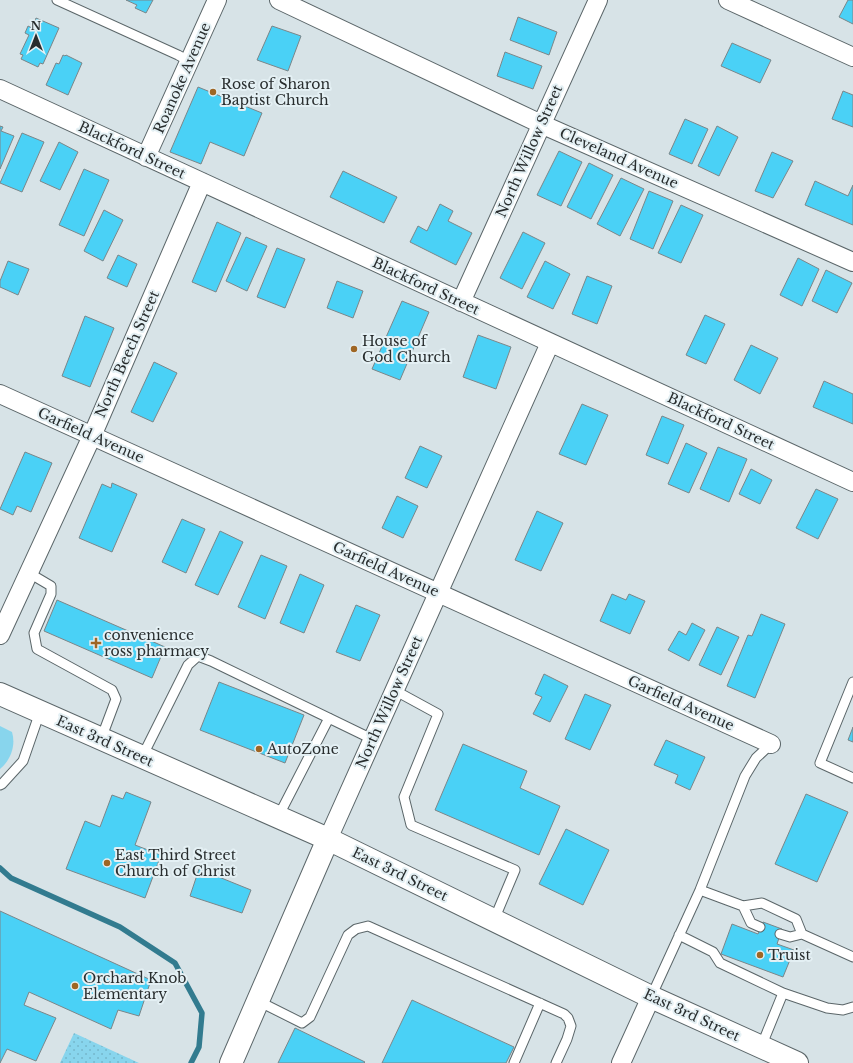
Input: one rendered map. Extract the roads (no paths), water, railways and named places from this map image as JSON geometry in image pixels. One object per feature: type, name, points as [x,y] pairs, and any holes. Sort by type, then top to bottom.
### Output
[{"type":"main road","name":"East 3rd Street","points":[[0,694],[328,839],[651,997],[797,1063]]},
{"type":"main road","name":"North Willow Street","points":[[231,1063],[328,839]]},
{"type":"street","name":"Roanoke Avenue","points":[[146,157],[217,0]]},
{"type":"street","name":"Cleveland Avenue","points":[[279,0],[542,124],[853,262]]},
{"type":"street","name":"North Willow Street","points":[[461,302],[598,0]]},
{"type":"street","points":[[728,0],[853,56]]},
{"type":"street","name":"Blackford Street","points":[[0,89],[853,482]]},
{"type":"street","name":"North Beech Street","points":[[0,635],[92,436],[202,182]]},
{"type":"street","name":"North Willow Street","points":[[328,839],[550,343]]},
{"type":"street","name":"Garfield Avenue","points":[[0,394],[771,744]]},
{"type":"street","points":[[621,1063],[651,997]]},
{"type":"lane","points":[[58,0],[190,61]]},
{"type":"lane","points":[[29,573],[51,586],[51,594],[34,633],[37,649],[112,690],[116,699],[101,739]]},
{"type":"lane","points":[[142,757],[188,666],[198,656],[372,739]]},
{"type":"lane","points":[[853,682],[820,763],[853,778]]},
{"type":"lane","points":[[394,690],[438,714],[404,797],[411,825],[515,870],[494,920]]},
{"type":"lane","points":[[0,785],[23,761],[40,712]]},
{"type":"lane","points":[[278,817],[328,718]]},
{"type":"lane","points":[[651,997],[700,890],[745,776],[756,758],[771,744]]},
{"type":"lane","points":[[700,890],[744,906],[762,903],[796,919],[802,934]]},
{"type":"lane","points":[[744,906],[751,923],[760,927]]},
{"type":"lane","points":[[258,1001],[302,1023],[310,1017],[348,935],[356,929],[368,926],[564,1014],[568,1018],[571,1026],[556,1063]]},
{"type":"lane","points":[[780,934],[790,937],[802,934],[853,957]]},
{"type":"lane","points":[[678,936],[713,952],[720,963],[783,994],[827,1008],[843,1010],[853,1007]]},
{"type":"lane","points":[[761,1047],[783,994]]},
{"type":"lane","points":[[514,1063],[540,1003]]},
{"type":"waterway","points":[[0,868],[11,878],[120,927],[175,963],[202,1013],[199,1047],[191,1063]]},
{"type":"place","name":"Rose of Sharon Baptist Church","points":[[213,92]]},
{"type":"place","name":"House of God Church","points":[[354,349]]},
{"type":"place","name":"convenience ross pharmacy","points":[[96,643]]},
{"type":"place","name":"AutoZone","points":[[259,749]]},
{"type":"place","name":"East Third Street Church of Christ","points":[[107,863]]},
{"type":"place","name":"Truist","points":[[760,955]]},
{"type":"place","name":"Orchard Knob Elementary","points":[[75,986]]}]
